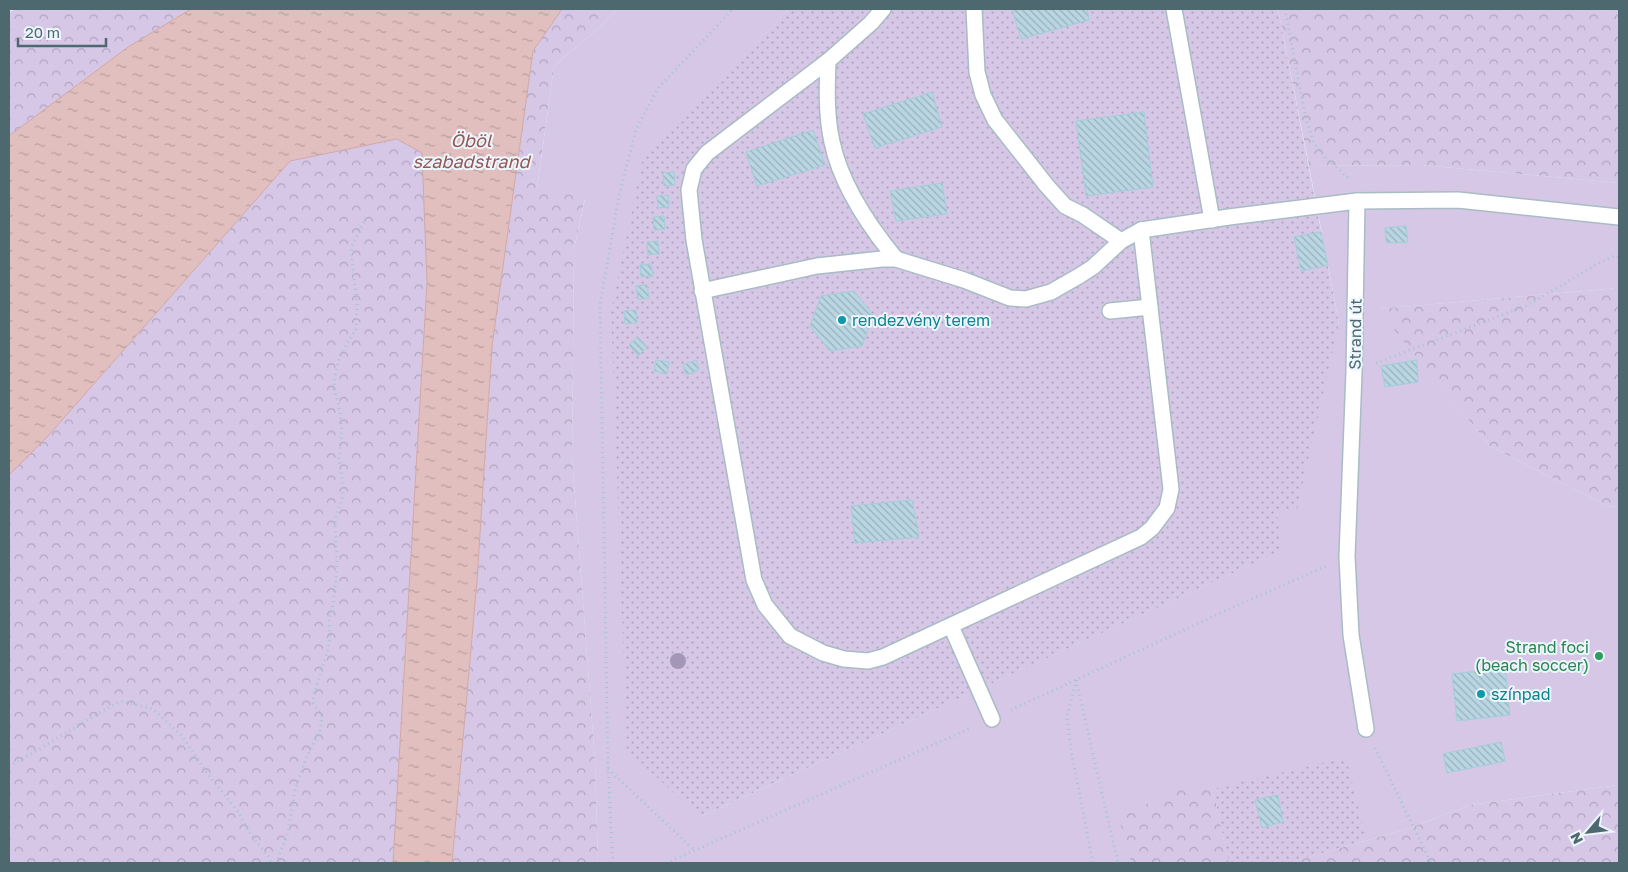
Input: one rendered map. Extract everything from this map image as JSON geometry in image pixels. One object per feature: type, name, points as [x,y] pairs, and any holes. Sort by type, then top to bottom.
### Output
[{"type":"lane","points":[[883,9],[871,23],[828,61],[707,153],[694,169],[689,190],[702,291],[754,580],[765,605],[790,636],[823,654],[844,659],[868,661],[883,657],[1141,537],[1152,528],[1167,508],[1171,489],[1141,230]]},
{"type":"lane","points":[[974,9],[977,72],[983,95],[995,120],[1046,186],[1065,206],[1083,215],[1121,241]]},
{"type":"lane","points":[[1174,9],[1212,220]]},
{"type":"lane","points":[[828,61],[827,114],[832,143],[843,176],[878,238],[896,259]]},
{"type":"lane","points":[[702,291],[817,266],[896,259],[964,280],[1010,298],[1026,299],[1051,292],[1079,276],[1093,267],[1121,241],[1141,230],[1357,201],[1458,200],[1619,217]]},
{"type":"lane","name":"Strand út","points":[[1357,201],[1354,372],[1347,557],[1351,635],[1366,729]]},
{"type":"lane","points":[[1110,311],[1150,307]]},
{"type":"lane","points":[[951,626],[992,718]]},
{"type":"path","points":[[613,863],[608,769],[600,305],[619,196],[636,129],[659,87],[733,9]]},
{"type":"path","points":[[1285,9],[1306,119],[1314,143],[1325,157],[1349,179]]},
{"type":"path","points":[[276,863],[287,836],[295,790],[305,760],[320,730],[322,716],[313,703],[330,639],[329,618],[332,610],[337,564],[335,520],[342,498],[343,484],[339,458],[342,431],[339,406],[334,389],[335,375],[339,360],[356,330],[357,304],[351,251],[366,218]]},
{"type":"path","points":[[1372,365],[1528,305],[1599,264],[1614,256],[1619,256]]},
{"type":"path","points":[[666,863],[1347,557]]},
{"type":"path","points":[[1076,680],[1067,717],[1071,750],[1093,863]]},
{"type":"path","points":[[1076,680],[1118,863]]},
{"type":"path","points":[[9,766],[121,701],[153,709],[182,736],[207,773],[236,809],[251,835],[269,857],[271,863]]},
{"type":"path","points":[[1366,729],[1432,863]]},
{"type":"path","points":[[608,769],[694,850]]},
{"type":"green space","points":[[16,9],[191,9],[128,47],[9,136],[9,12]]},
{"type":"green space","points":[[562,9],[617,9],[601,26],[554,66],[537,188],[585,198],[574,249],[572,457],[595,761],[598,863],[452,863],[477,581],[492,346],[533,51]]},
{"type":"green space","points":[[617,9],[789,9],[724,76],[700,817],[1280,551],[1277,511],[1339,323],[1309,166],[1421,165],[1619,183],[1619,288],[1378,309],[1490,446],[1607,506],[1619,507],[1619,785],[1470,805],[1410,828],[1288,863],[1229,863],[1213,789],[1120,818],[1131,863],[598,863],[595,761],[572,457],[574,249],[585,199],[537,189],[554,66],[601,26]]},
{"type":"green space","points":[[789,9],[1278,9],[1339,323],[1297,509],[1277,511],[1281,551],[700,817],[627,750],[611,311],[643,158]]},
{"type":"green space","points":[[1278,9],[1619,9],[1619,183],[1421,165],[1309,166]]},
{"type":"green space","points":[[398,139],[423,153],[427,282],[393,863],[9,863],[9,475],[48,436],[290,161]]},
{"type":"green space","points":[[1619,288],[1619,507],[1607,506],[1490,446],[1377,309]]},
{"type":"green space","points":[[1346,757],[1366,840],[1288,863],[1229,863],[1213,789]]},
{"type":"green space","points":[[1187,784],[1213,789],[1229,863],[1131,863],[1119,818]]},
{"type":"green space","points":[[1619,785],[1619,863],[1288,863],[1410,828],[1470,805]]},
{"type":"water","name":"Öböl szabadstrand","points":[[191,9],[562,9],[533,51],[492,346],[477,581],[452,863],[393,863],[427,282],[422,153],[397,139],[290,161],[48,436],[9,475],[9,136],[128,47]]},
{"type":"building","points":[[1012,9],[1087,9],[1089,20],[1021,39]]},
{"type":"building","points":[[932,92],[942,127],[875,148],[863,114]]},
{"type":"building","points":[[1144,112],[1153,187],[1086,196],[1076,121]]},
{"type":"building","points":[[813,130],[825,165],[757,186],[746,152]]},
{"type":"building","points":[[674,172],[675,185],[664,186],[663,173]]},
{"type":"building","points":[[942,183],[947,214],[896,221],[890,191]]},
{"type":"building","points":[[668,195],[669,207],[658,208],[657,196]]},
{"type":"building","points":[[664,216],[665,229],[654,230],[653,217]]},
{"type":"building","points":[[1406,226],[1408,242],[1386,243],[1385,228]]},
{"type":"building","points":[[1321,232],[1328,265],[1301,271],[1294,237]]},
{"type":"building","points":[[658,241],[659,254],[648,255],[647,242]]},
{"type":"building","points":[[651,264],[653,276],[641,277],[640,265]]},
{"type":"building","points":[[647,285],[649,298],[638,299],[636,286]]},
{"type":"building","name":"rendezvény terem","points":[[854,291],[873,315],[862,346],[830,351],[810,326],[821,296]]},
{"type":"building","points":[[636,310],[637,323],[625,324],[624,311]]},
{"type":"building","points":[[638,337],[647,347],[638,356],[629,345]]},
{"type":"building","points":[[656,360],[669,362],[667,374],[654,371]]},
{"type":"building","points":[[696,360],[699,370],[686,375],[683,365]]},
{"type":"building","points":[[1417,360],[1418,382],[1385,387],[1381,366]]},
{"type":"building","points":[[912,500],[919,537],[855,543],[851,506]]},
{"type":"building","name":"színpad","points":[[1505,668],[1510,715],[1457,721],[1452,674]]},
{"type":"building","points":[[1501,742],[1505,761],[1447,773],[1443,754]]},
{"type":"building","points":[[1278,795],[1283,822],[1262,828],[1255,800]]},
{"type":"place","name":"rendezvény terem","points":[[842,320]]},
{"type":"place","name":"Strand foci (beach soccer)","points":[[1599,656]]},
{"type":"place","name":"színpad","points":[[1481,694]]}]
